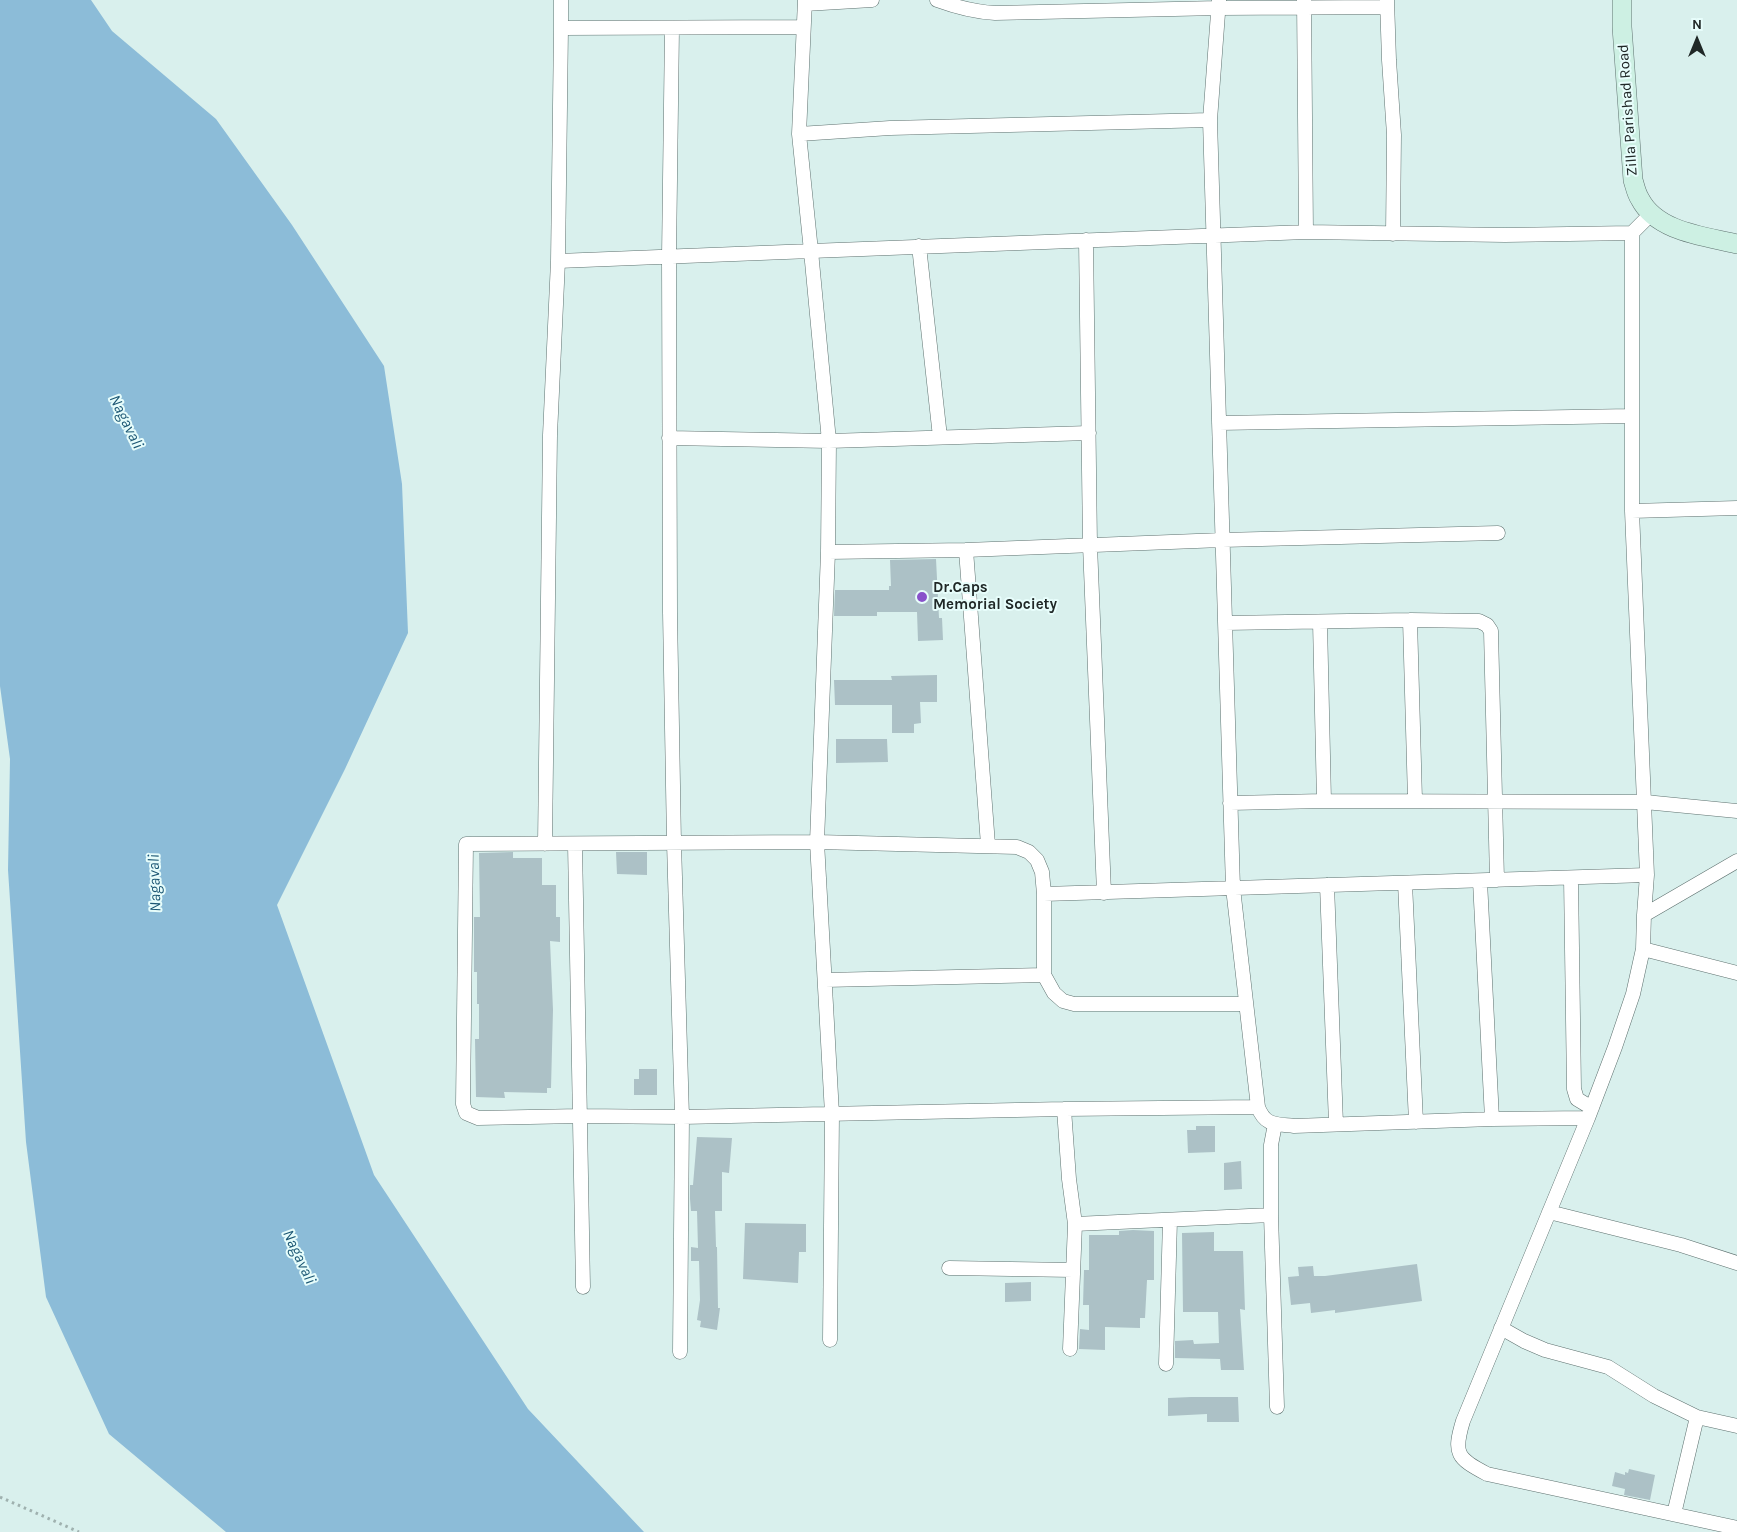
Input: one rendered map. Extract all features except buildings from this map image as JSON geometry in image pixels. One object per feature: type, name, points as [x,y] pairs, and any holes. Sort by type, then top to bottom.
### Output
[{"type":"main road","name":"Zilla Parishad Road","points":[[1622,0],[1622,27],[1633,180],[1640,199],[1651,214],[1668,225],[1691,233],[1737,244]]},
{"type":"street","points":[[545,844],[550,435],[558,261],[561,0]]},
{"type":"street","points":[[830,1340],[832,1114],[817,842],[828,552],[829,441],[799,134],[805,2],[872,0]]},
{"type":"street","points":[[937,0],[960,9],[995,13],[1219,4],[1387,4],[1394,135],[1393,234]]},
{"type":"street","points":[[1219,4],[1210,120],[1233,888],[1258,1107],[1261,1116],[1266,1121],[1275,1124],[1336,1124],[1492,1119],[1590,1113]]},
{"type":"street","points":[[1304,4],[1306,232]]},
{"type":"street","points":[[561,28],[803,27]]},
{"type":"street","points":[[672,28],[669,256],[670,612],[682,1117],[680,1352]]},
{"type":"street","points":[[799,134],[890,128],[1210,120]]},
{"type":"street","points":[[558,261],[1306,232],[1505,235],[1632,232],[1651,214]]},
{"type":"street","points":[[1632,232],[1632,511],[1647,875],[1643,949],[1633,994],[1590,1113],[1463,1421],[1458,1439],[1459,1454],[1468,1464],[1487,1474],[1737,1528]]},
{"type":"street","points":[[1086,240],[1090,545],[1104,892]]},
{"type":"street","points":[[919,246],[940,437]]},
{"type":"street","points":[[1219,423],[1631,416]]},
{"type":"street","points":[[669,438],[829,441],[1089,434]]},
{"type":"street","points":[[1632,511],[1737,508]]},
{"type":"street","points":[[828,552],[966,550],[1222,540],[1498,533]]},
{"type":"street","points":[[966,550],[988,845]]},
{"type":"street","points":[[1225,623],[1410,620],[1479,621],[1488,625],[1491,631],[1497,880]]},
{"type":"street","points":[[1410,620],[1415,800]]},
{"type":"street","points":[[1320,622],[1324,801]]},
{"type":"street","points":[[1230,803],[1415,800],[1645,802],[1737,811]]},
{"type":"street","points":[[1246,1004],[1074,1004],[1063,1000],[1054,993],[1044,975],[1044,894],[1042,872],[1037,860],[1029,852],[1016,847],[817,842],[466,844],[463,1104],[466,1113],[478,1118],[682,1117],[1258,1107]]},
{"type":"street","points":[[575,844],[583,1287]]},
{"type":"street","points":[[1644,915],[1737,861]]},
{"type":"street","points":[[1044,894],[1647,875]]},
{"type":"street","points":[[1570,878],[1574,1089],[1577,1099],[1590,1113]]},
{"type":"street","points":[[1480,880],[1492,1119]]},
{"type":"street","points":[[1405,883],[1416,1122]]},
{"type":"street","points":[[1327,886],[1336,1124]]},
{"type":"street","points":[[1643,949],[1737,973]]},
{"type":"street","points":[[825,980],[1044,975]]},
{"type":"street","points":[[1064,1109],[1069,1179],[1075,1224],[1070,1350]]},
{"type":"street","points":[[1275,1124],[1271,1146],[1271,1215],[1278,1407]]},
{"type":"street","points":[[1549,1212],[1681,1245],[1737,1263]]},
{"type":"street","points":[[1075,1224],[1271,1215]]},
{"type":"street","points":[[1166,1364],[1170,1220]]},
{"type":"street","points":[[949,1268],[1073,1270]]},
{"type":"street","points":[[1501,1328],[1545,1350],[1608,1367],[1654,1396],[1697,1417],[1737,1426]]},
{"type":"street","points":[[1674,1514],[1697,1417]]},
{"type":"path","points":[[0,1497],[78,1532]]},
{"type":"water","name":"Nagavali","points":[[0,0],[91,0],[112,31],[216,119],[292,225],[384,366],[402,484],[408,633],[345,769],[277,905],[374,1175],[528,1409],[644,1532],[226,1532],[109,1434],[46,1297],[26,1142],[8,870],[10,759],[0,686]]},
{"type":"place","name":"Dr.Caps Memorial Society","points":[[922,597]]}]
